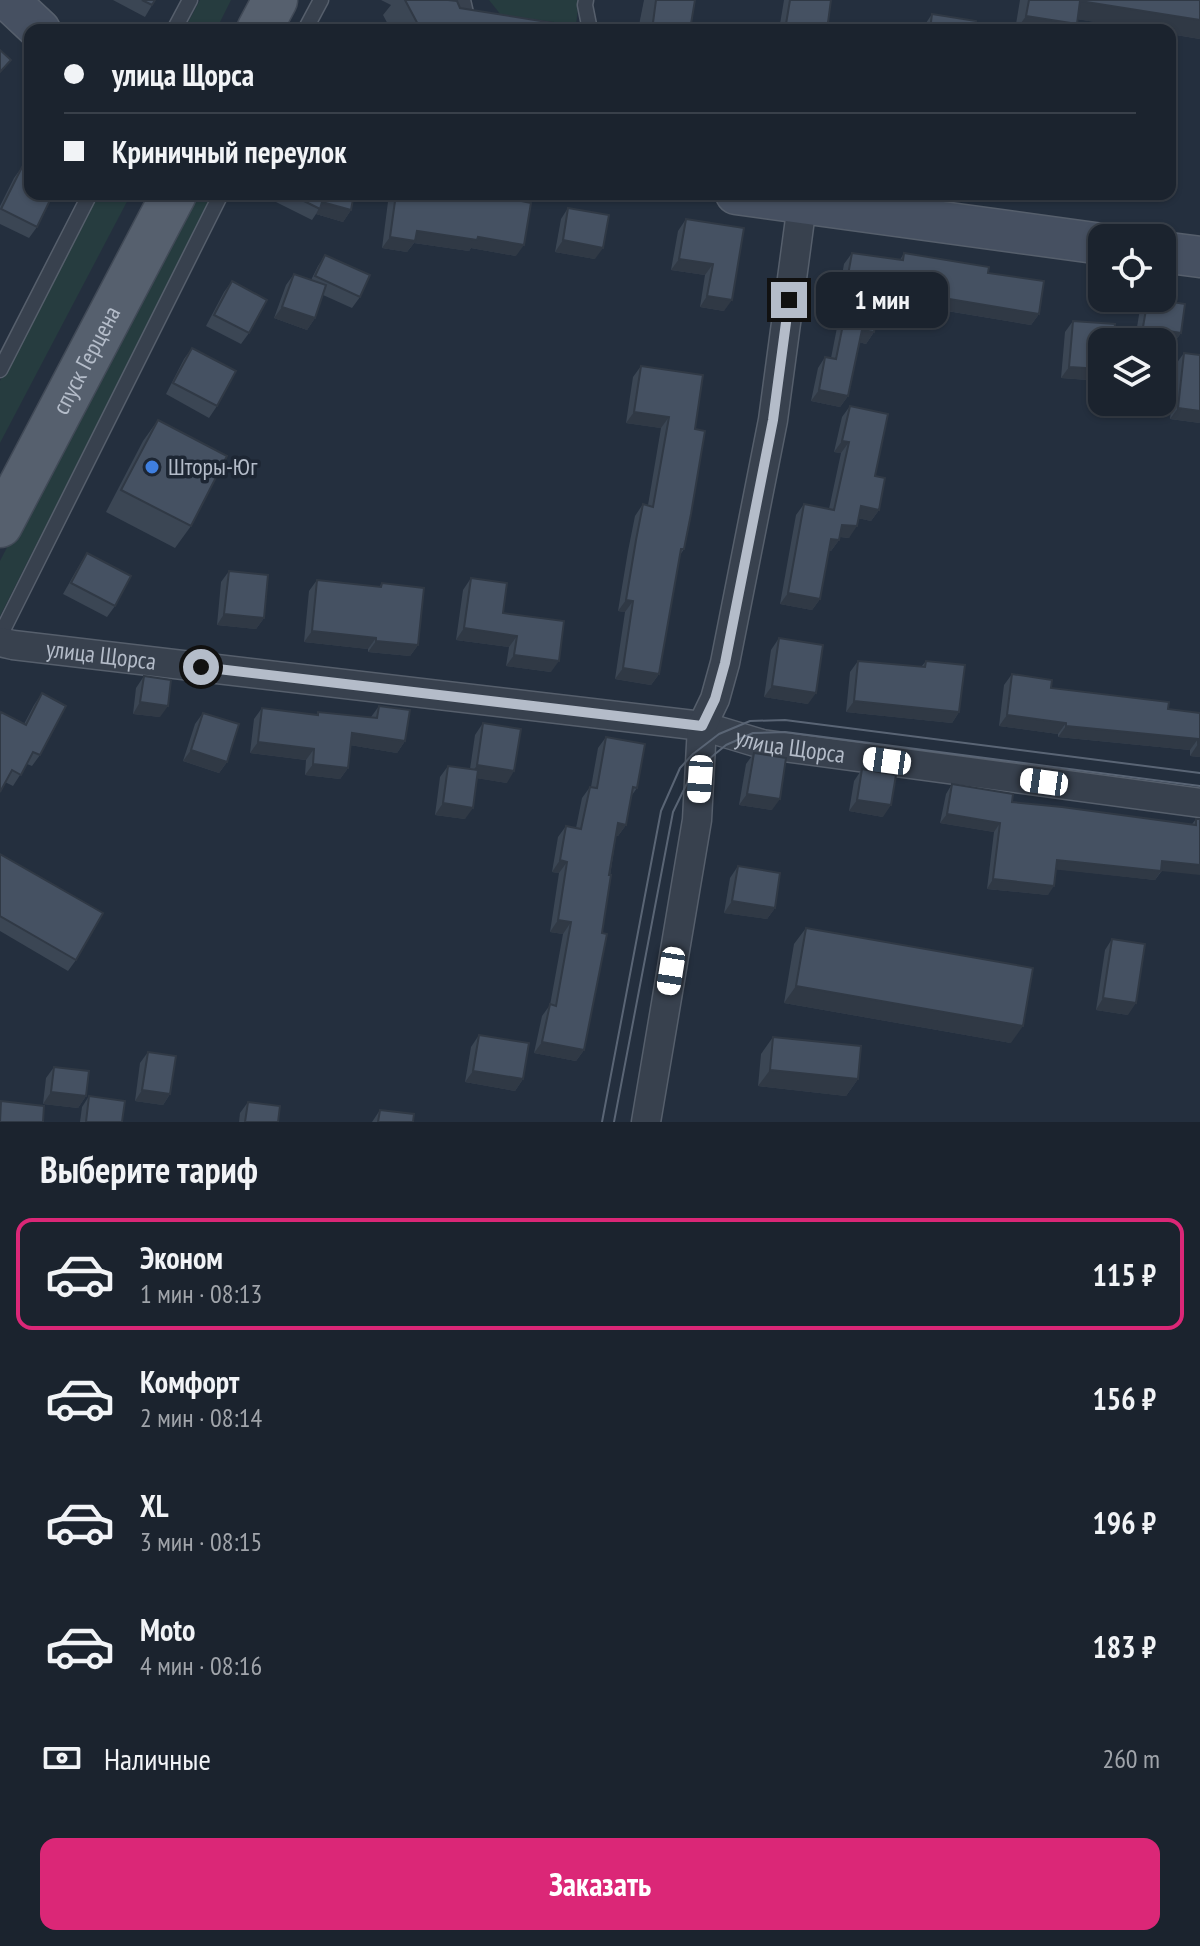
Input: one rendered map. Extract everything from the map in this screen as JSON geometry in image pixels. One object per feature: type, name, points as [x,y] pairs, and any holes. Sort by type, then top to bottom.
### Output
[{"type":"main road","points":[[233,24],[245,0]]},
{"type":"main road","points":[[262,24],[275,0]]},
{"type":"main road","name":"спуск Герцена","points":[[0,467],[139,200]]},
{"type":"main road","name":"спуск Герцена","points":[[0,525],[171,200]]},
{"type":"street","points":[[8,0],[34,24]]},
{"type":"street","points":[[776,200],[1088,242]]},
{"type":"street","points":[[646,1122],[697,820],[702,726],[715,699],[725,663],[773,420],[802,204]]},
{"type":"street","points":[[1176,254],[1200,257]]},
{"type":"street","name":"улица Щорса","points":[[0,642],[702,726],[762,744],[1200,803]]},
{"type":"lane","points":[[177,24],[190,0]]},
{"type":"lane","points":[[308,24],[321,0]]},
{"type":"lane","points":[[586,0],[589,24]]},
{"type":"lane","points":[[0,370],[87,200]]},
{"type":"lane","points":[[0,636],[218,200]]},
{"type":"green space","points":[[200,0],[231,0],[219,24],[187,24]]},
{"type":"green space","points":[[489,0],[579,0],[576,24],[501,15]]},
{"type":"green space","points":[[93,200],[128,200],[0,443],[0,381]]},
{"type":"green space","points":[[185,200],[211,200],[0,616],[0,561]]},
{"type":"building","points":[[405,0],[457,1],[460,8],[560,24],[418,24]]},
{"type":"building","points":[[656,0],[695,0],[691,24],[653,24]]},
{"type":"building","points":[[790,0],[831,0],[828,24],[786,24]]},
{"type":"building","points":[[1029,0],[1200,0],[1200,20],[1080,1],[1077,24],[1026,16]]},
{"type":"building","points":[[932,14],[976,21],[976,24],[931,24]]},
{"type":"building","points":[[0,50],[11,60],[0,72]]},
{"type":"building","points":[[22,167],[24,200],[50,200],[37,227],[1,209]]},
{"type":"building","points":[[302,200],[353,200],[351,210],[322,202],[320,209]]},
{"type":"building","points":[[395,200],[516,200],[531,203],[524,245],[417,231],[415,241],[390,237]]},
{"type":"building","points":[[568,208],[609,215],[603,248],[563,240]]},
{"type":"building","points":[[686,219],[744,228],[732,300],[707,296],[713,264],[679,259]]},
{"type":"building","points":[[852,253],[903,260],[904,253],[989,267],[988,273],[1044,281],[1039,314],[883,288],[874,332],[862,330],[848,396],[819,390],[825,357],[836,359],[853,275],[848,275]]},
{"type":"building","points":[[325,255],[370,275],[360,297],[315,276]]},
{"type":"building","points":[[294,274],[326,285],[315,318],[282,307]]},
{"type":"building","points":[[232,281],[267,300],[249,333],[214,315]]},
{"type":"building","points":[[1176,303],[1185,304],[1181,333],[1176,332],[1176,328],[1143,327],[1146,312],[1176,312]]},
{"type":"building","points":[[1073,321],[1115,324],[1115,328],[1088,328],[1088,368],[1069,367]]},
{"type":"building","points":[[192,348],[236,371],[217,406],[173,383]]},
{"type":"building","points":[[1184,353],[1200,355],[1200,411],[1178,408]]},
{"type":"building","points":[[641,366],[703,375],[695,429],[705,431],[659,674],[623,668],[633,601],[626,600],[636,540],[643,504],[653,507],[669,417],[634,412]]},
{"type":"building","points":[[850,406],[888,414],[875,476],[885,478],[879,510],[861,506],[857,526],[842,525],[839,540],[831,539],[820,599],[788,593],[804,504],[834,510],[849,442],[842,441]]},
{"type":"building","points":[[158,420],[227,456],[191,526],[121,490]]},
{"type":"building","points":[[87,553],[131,576],[115,606],[71,583]]},
{"type":"building","points":[[229,571],[268,575],[264,618],[224,614]]},
{"type":"building","points":[[471,578],[507,583],[503,613],[564,621],[559,661],[514,655],[517,636],[464,628]]},
{"type":"building","points":[[317,580],[424,588],[418,645],[312,631]]},
{"type":"building","points":[[779,638],[823,645],[816,693],[772,686]]},
{"type":"building","points":[[858,661],[925,667],[926,661],[965,665],[959,712],[854,701]]},
{"type":"building","points":[[1012,674],[1052,680],[1051,688],[1169,702],[1168,709],[1200,713],[1200,745],[1198,739],[1066,726],[1066,723],[1007,715]]},
{"type":"building","points":[[144,676],[171,680],[168,706],[140,702]]},
{"type":"building","points":[[42,693],[66,706],[40,755],[33,752],[21,775],[12,770],[0,792],[1,712],[26,725]]},
{"type":"building","points":[[379,706],[410,710],[405,741],[352,733],[348,768],[313,764],[314,749],[258,742],[262,708],[377,718]]},
{"type":"building","points":[[203,713],[239,724],[227,762],[191,750]]},
{"type":"building","points":[[483,723],[521,729],[514,771],[477,765]]},
{"type":"building","points":[[606,737],[645,744],[626,825],[618,823],[602,933],[607,934],[584,1050],[542,1042],[550,1004],[556,1006],[571,922],[558,920],[567,862],[560,860],[566,826],[581,829],[590,787],[597,788]]},
{"type":"building","points":[[754,753],[786,758],[780,799],[747,794]]},
{"type":"building","points":[[448,766],[478,770],[473,808],[443,803]]},
{"type":"building","points":[[862,769],[896,775],[891,805],[857,800]]},
{"type":"building","points":[[952,784],[1013,794],[1012,802],[1196,825],[1196,819],[1200,819],[1200,865],[1162,861],[1161,871],[1057,860],[1054,886],[993,879],[1000,823],[947,814]]},
{"type":"building","points":[[0,854],[103,913],[76,960],[0,916]]},
{"type":"building","points":[[738,866],[780,873],[775,908],[732,901]]},
{"type":"building","points":[[806,928],[1033,968],[1023,1026],[796,986]]},
{"type":"building","points":[[1112,939],[1145,944],[1136,1003],[1103,998]]},
{"type":"building","points":[[479,1035],[529,1043],[523,1079],[473,1071]]},
{"type":"building","points":[[773,1037],[861,1046],[858,1079],[770,1070]]},
{"type":"building","points":[[148,1052],[176,1056],[170,1094],[142,1090]]},
{"type":"building","points":[[54,1067],[89,1071],[86,1096],[51,1092]]},
{"type":"building","points":[[89,1096],[125,1101],[122,1122],[86,1122]]},
{"type":"building","points":[[1,1101],[44,1106],[43,1122],[0,1122]]},
{"type":"building","points":[[248,1102],[280,1106],[278,1122],[245,1122]]},
{"type":"building","points":[[380,1110],[414,1114],[413,1122],[378,1122]]},
{"type":"tram line","points":[[602,1122],[661,811],[680,768],[719,734],[750,721],[785,720],[1200,773]]},
{"type":"tram line","points":[[614,1122],[673,812],[692,773],[726,745],[753,733],[785,732],[1200,786]]},
{"type":"place","name":"Шторы-Юг","points":[[152,467]]},
{"type":"route","points":[[201,667],[702,726],[715,699],[725,663],[773,420],[789,300]]}]
